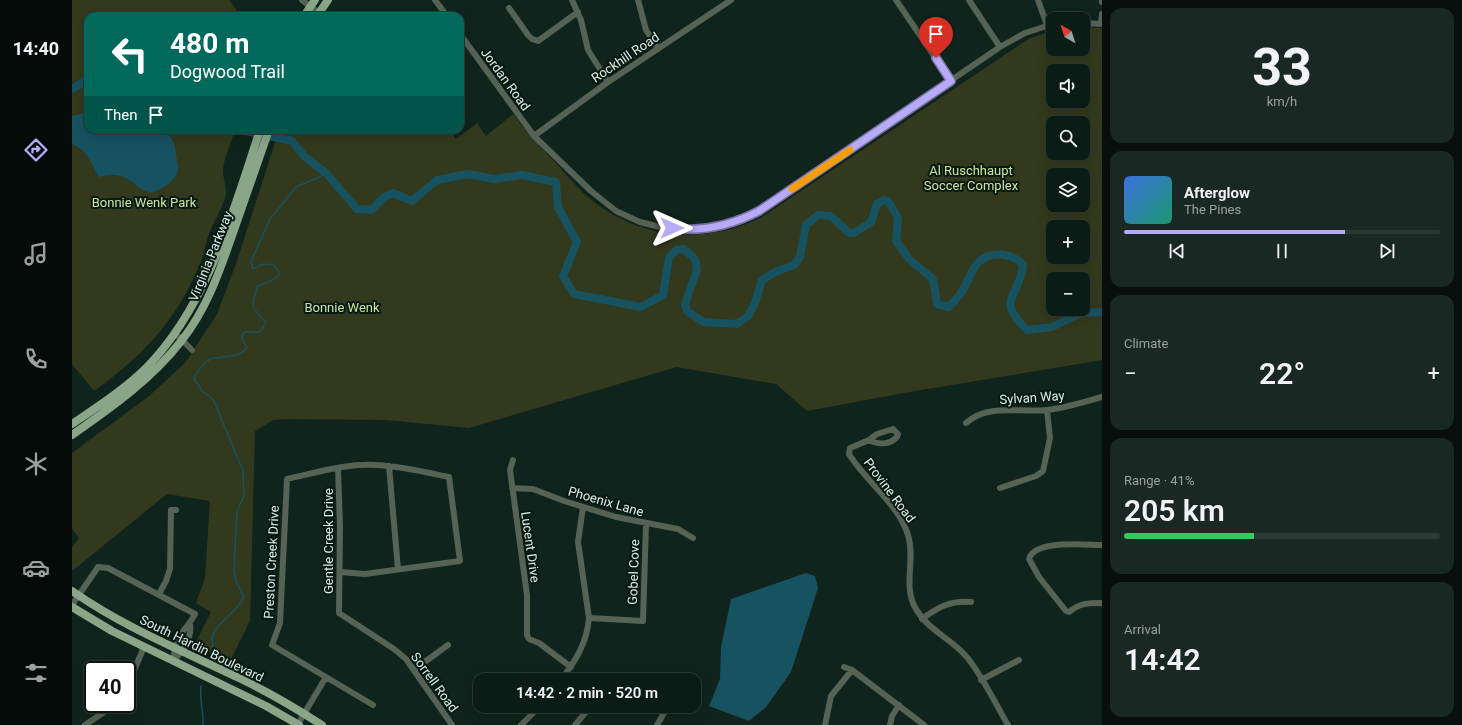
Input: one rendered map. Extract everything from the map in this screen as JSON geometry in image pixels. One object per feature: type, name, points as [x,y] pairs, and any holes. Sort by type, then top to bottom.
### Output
[{"type":"main road","points":[[319,12],[328,0]]},
{"type":"main road","points":[[307,12],[313,3]]},
{"type":"main road","name":"Virginia Parkway","points":[[72,435],[147,378],[183,340],[215,283],[250,173],[259,134]]},
{"type":"main road","name":"Virginia Parkway","points":[[72,424],[140,373],[175,333],[204,284],[267,134]]},
{"type":"main road","points":[[100,404],[105,411]]},
{"type":"main road","name":"South Hardin Boulevard","points":[[75,594],[98,609],[178,650],[244,680],[322,725]]},
{"type":"main road","name":"South Hardin Boulevard","points":[[72,606],[112,631],[266,706],[299,724]]},
{"type":"street","points":[[302,0],[313,3]]},
{"type":"street","points":[[435,0],[444,12]]},
{"type":"street","points":[[572,0],[578,12],[588,50],[608,82]]},
{"type":"street","points":[[638,0],[646,30],[658,48]]},
{"type":"street","name":"Rockhill Road","points":[[534,136],[608,82],[731,0]]},
{"type":"street","points":[[896,0],[951,81]]},
{"type":"street","points":[[969,0],[1000,47]]},
{"type":"street","points":[[1038,0],[1046,17]]},
{"type":"street","points":[[509,8],[528,35],[532,39],[538,41],[578,12]]},
{"type":"street","points":[[1090,23],[1101,24],[1102,14]]},
{"type":"street","name":"Jordan Road","points":[[464,40],[534,136],[606,204],[628,217],[660,227],[675,229],[715,227],[738,221],[759,211],[1000,47],[1025,33],[1046,26]]},
{"type":"street","points":[[175,333],[192,350]]},
{"type":"street","name":"Sylvan Way","points":[[966,423],[972,417],[998,410],[1047,410],[1102,397]]},
{"type":"street","points":[[1000,488],[1036,476],[1043,471],[1050,438],[1047,410]]},
{"type":"street","name":"Provine Road","points":[[869,440],[853,446],[850,450],[852,458],[896,512],[906,529],[911,545],[909,581],[911,596],[922,619],[965,654],[1008,725]]},
{"type":"street","name":"Lucent Drive","points":[[513,460],[510,467],[527,595],[528,638],[546,647],[571,667]]},
{"type":"street","points":[[338,468],[374,464],[449,477],[460,561],[365,574],[340,572]]},
{"type":"street","points":[[389,466],[398,569]]},
{"type":"street","name":"Preston Creek Drive","points":[[326,677],[272,646],[280,623],[287,479],[338,468]]},
{"type":"street","name":"Gentle Creek Drive","points":[[338,468],[340,572],[338,613]]},
{"type":"street","name":"Phoenix Lane","points":[[512,488],[533,489],[583,507],[646,524],[678,529],[693,538]]},
{"type":"street","points":[[566,673],[586,641],[589,618],[578,542],[583,507]]},
{"type":"street","points":[[159,594],[169,573],[171,510],[176,510]]},
{"type":"street","name":"Gobel Cove","points":[[589,618],[642,621],[646,524]]},
{"type":"street","points":[[1102,545],[1063,545],[1047,547],[1037,550],[1031,554],[1029,559],[1039,577],[1066,611],[1069,612],[1085,603],[1102,603]]},
{"type":"street","points":[[72,606],[75,594],[98,567],[108,568],[196,614],[190,625],[191,632],[178,650],[173,661]]},
{"type":"street","points":[[922,619],[935,609],[948,603],[971,602]]},
{"type":"street","name":"Sorrell Road","points":[[338,613],[394,649],[414,669],[452,725]]},
{"type":"street","points":[[414,669],[448,646]]},
{"type":"street","points":[[136,666],[144,647]]},
{"type":"street","points":[[982,680],[1019,660]]},
{"type":"street","points":[[844,667],[852,670],[924,725]]},
{"type":"street","points":[[825,725],[831,696],[852,670]]},
{"type":"street","points":[[299,724],[326,677],[373,705]]},
{"type":"street","points":[[890,725],[892,716],[899,705]]},
{"type":"street","points":[[85,725],[103,713]]},
{"type":"street","points":[[521,725],[533,713]]},
{"type":"street","points":[[575,725],[585,713]]},
{"type":"street","points":[[657,725],[664,713]]},
{"type":"green space","name":"Bonnie Wenk Park","points":[[72,0],[229,0],[238,12],[84,12],[84,134],[234,134],[223,167],[226,191],[225,198],[210,231],[200,263],[179,306],[155,337],[141,352],[94,391],[72,364]]},
{"type":"green space","points":[[1090,27],[1102,28],[1102,360],[915,391],[807,411],[776,384],[677,367],[469,428],[386,420],[273,420],[255,431],[250,621],[231,659],[193,648],[211,612],[196,603],[205,578],[210,501],[167,494],[72,571],[72,547],[79,538],[72,529],[72,453],[149,396],[185,363],[217,314],[237,261],[278,134],[452,134],[456,139],[477,123],[486,136],[513,114],[534,140],[580,190],[607,211],[628,222],[672,234],[718,232],[740,226],[762,217],[1030,38],[1046,33],[1046,56],[1090,56]]},
{"type":"water","points":[[84,113],[84,134],[167,134],[173,141],[175,149],[178,165],[177,174],[171,182],[163,188],[150,193],[127,179],[117,175],[99,177],[91,162],[82,150],[72,144],[72,116]]},
{"type":"water","points":[[806,573],[815,576],[818,588],[791,672],[766,707],[749,721],[709,706],[720,679],[721,647],[731,599]]},
{"type":"waterway","points":[[72,89],[84,82]]},
{"type":"waterway","points":[[260,134],[292,141],[305,157],[326,173],[357,209],[372,210],[384,197],[393,193],[412,201],[437,180],[468,174],[494,179],[522,175],[556,182],[558,207],[577,242],[563,276],[574,294],[641,307],[663,295],[669,258],[676,250],[684,249],[695,259],[697,270],[685,304],[687,311],[703,322],[737,324],[748,316],[755,303],[762,280],[775,272],[794,265],[800,257],[806,225],[818,215],[831,216],[849,233],[854,233],[871,222],[877,204],[884,200],[888,201],[898,218],[896,241],[910,260],[933,279],[937,304],[949,307],[963,290],[974,268],[979,262],[991,255],[998,254],[1011,257],[1023,264],[1021,275],[1012,297],[1011,304],[1012,311],[1017,320],[1027,330],[1052,327],[1081,313],[1102,312]]},
{"type":"waterway","points":[[213,655],[213,634],[220,624],[238,607],[244,597],[236,581],[234,569],[237,511],[244,496],[243,471],[213,399],[202,391],[194,378],[208,360],[239,354],[247,348],[242,339],[242,335],[245,332],[259,332],[263,328],[266,322],[257,313],[253,306],[254,298],[258,286],[274,279],[279,274],[278,270],[273,265],[263,264],[253,269],[251,262],[270,219],[296,187],[326,174]]},
{"type":"waterway","points":[[201,686],[203,725]]},
{"type":"slow traffic","points":[[792,189],[850,150]]},
{"type":"route","points":[[672,228],[715,227],[730,224],[759,211],[951,81],[936,58]]},
{"type":"park label","name":"Al Ruschhaupt Soccer Complex","points":[[971,178]]},
{"type":"park label","name":"Bonnie Wenk","points":[[342,307]]}]
